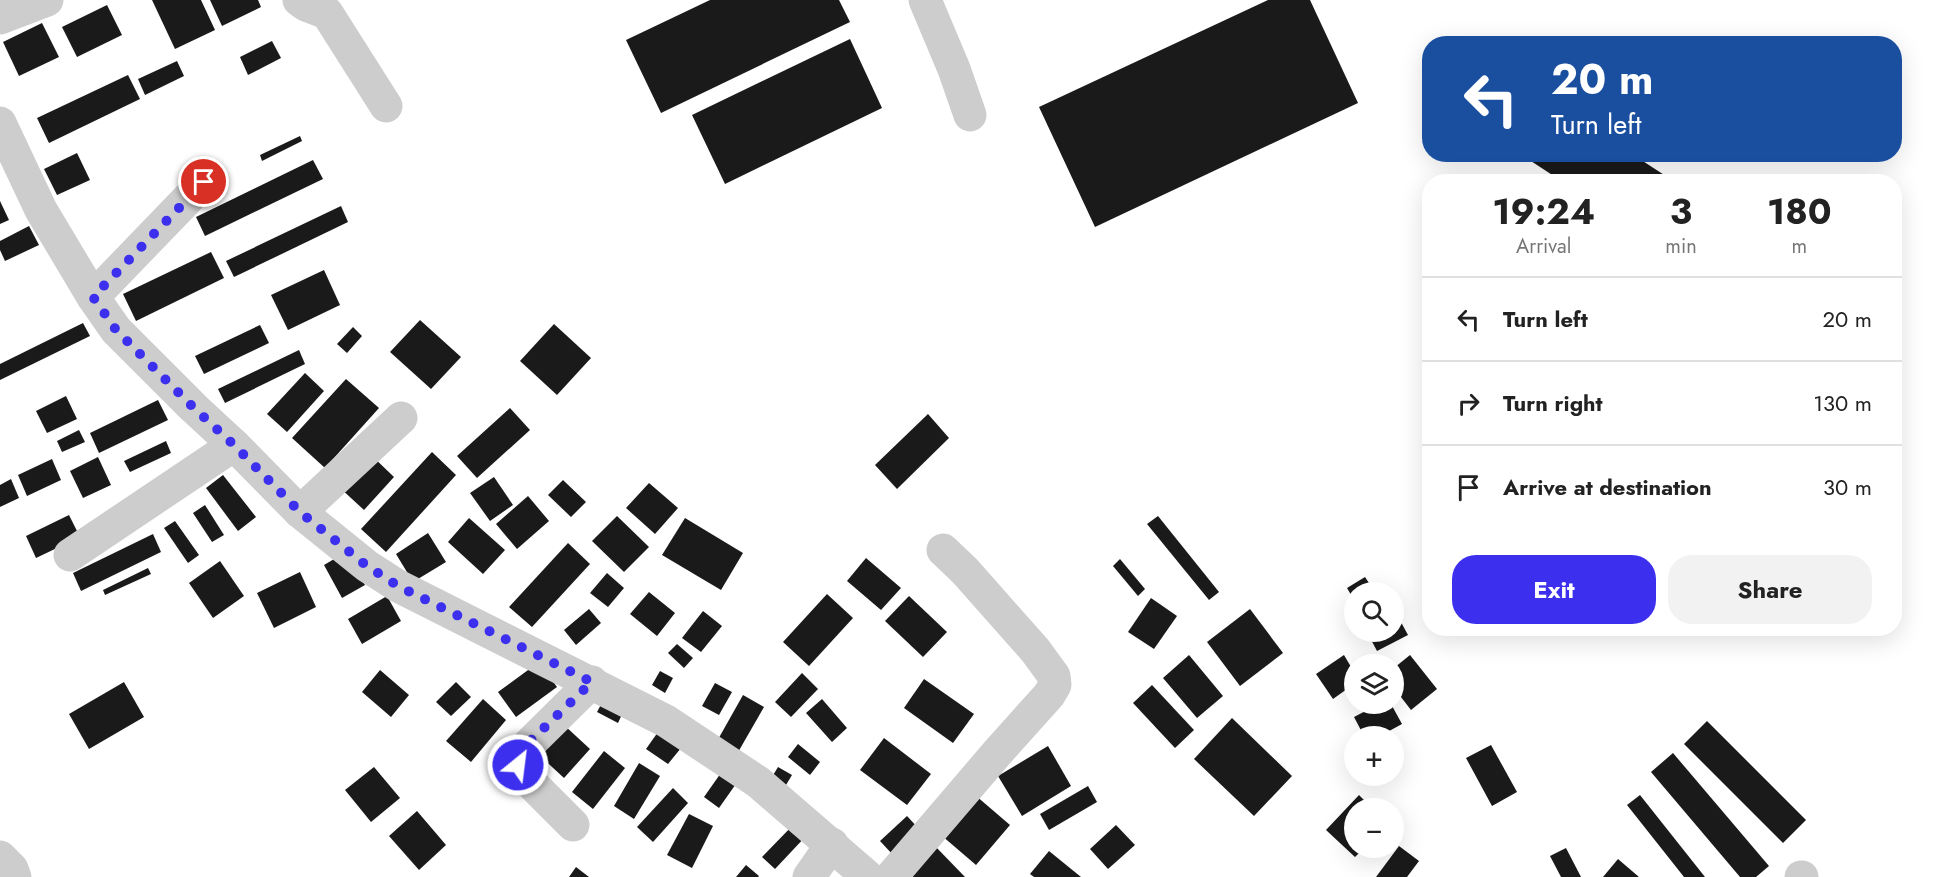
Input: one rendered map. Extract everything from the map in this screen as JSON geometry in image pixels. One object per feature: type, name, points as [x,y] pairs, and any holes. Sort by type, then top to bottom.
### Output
[{"type":"street","points":[[0,18],[47,0]]},
{"type":"street","points":[[299,0],[327,13],[386,106]]},
{"type":"street","points":[[925,0],[954,69],[970,115]]},
{"type":"street","points":[[0,123],[41,210],[93,297],[116,330],[300,512],[367,566],[398,586],[666,721],[758,782],[868,877]]},
{"type":"street","points":[[93,297],[204,182]]},
{"type":"street","points":[[300,512],[401,418]]},
{"type":"street","points":[[70,555],[234,445]]},
{"type":"street","points":[[891,877],[996,753],[1049,695],[1055,685],[1054,676],[1035,650],[965,571],[943,550]]},
{"type":"street","points":[[573,825],[523,775],[518,765],[518,755],[592,682]]},
{"type":"street","points":[[809,877],[832,844]]},
{"type":"street","points":[[0,856],[12,869],[15,877]]},
{"type":"building","points":[[152,0],[201,0],[215,30],[175,49]]},
{"type":"building","points":[[210,0],[258,0],[261,7],[222,26]]},
{"type":"building","points":[[710,0],[839,0],[850,22],[661,113],[626,40]]},
{"type":"building","points":[[1268,0],[1310,0],[1358,103],[1095,227],[1039,107]]},
{"type":"building","points":[[107,5],[122,35],[77,57],[62,27]]},
{"type":"building","points":[[42,23],[59,57],[19,76],[3,42]]},
{"type":"building","points":[[850,39],[882,108],[725,184],[692,115]]},
{"type":"building","points":[[272,41],[281,58],[248,75],[240,57]]},
{"type":"building","points":[[177,61],[184,76],[145,95],[138,79]]},
{"type":"building","points":[[128,75],[140,99],[49,143],[37,118]]},
{"type":"building","points":[[300,136],[302,141],[262,161],[260,155]]},
{"type":"building","points":[[77,153],[90,180],[57,195],[44,169]]},
{"type":"building","points":[[313,160],[323,179],[205,236],[196,217]]},
{"type":"building","points":[[1532,162],[1644,162],[1663,174],[1551,174]]},
{"type":"building","points":[[0,201],[9,220],[0,224]]},
{"type":"building","points":[[341,206],[348,222],[234,277],[226,261]]},
{"type":"building","points":[[29,226],[39,245],[5,261],[0,250],[0,241]]},
{"type":"building","points":[[211,252],[224,278],[136,321],[123,294]]},
{"type":"building","points":[[324,270],[340,305],[288,330],[271,295]]},
{"type":"building","points":[[420,320],[461,357],[431,389],[390,352]]},
{"type":"building","points":[[83,323],[90,336],[0,380],[0,364]]},
{"type":"building","points":[[554,324],[591,358],[557,395],[520,361]]},
{"type":"building","points":[[260,325],[269,343],[204,374],[195,356]]},
{"type":"building","points":[[353,327],[362,336],[347,353],[337,344]]},
{"type":"building","points":[[299,350],[305,364],[225,403],[218,389]]},
{"type":"building","points":[[305,373],[324,391],[287,432],[267,414]]},
{"type":"building","points":[[346,379],[379,408],[325,468],[292,438]]},
{"type":"building","points":[[66,396],[77,419],[47,433],[36,411]]},
{"type":"building","points":[[158,400],[168,420],[99,453],[90,433]]},
{"type":"building","points":[[510,408],[530,430],[477,478],[457,456]]},
{"type":"building","points":[[928,414],[949,438],[897,489],[875,465]]},
{"type":"building","points":[[79,430],[85,442],[62,452],[57,441]]},
{"type":"building","points":[[166,441],[171,453],[130,472],[124,461]]},
{"type":"building","points":[[432,452],[456,475],[386,552],[361,529]]},
{"type":"building","points":[[369,453],[394,477],[364,510],[339,487]]},
{"type":"building","points":[[98,457],[111,485],[83,498],[70,471]]},
{"type":"building","points":[[52,459],[61,480],[27,496],[18,475]]},
{"type":"building","points":[[223,475],[256,517],[238,531],[206,488]]},
{"type":"building","points":[[494,477],[513,505],[490,521],[470,493]]},
{"type":"building","points":[[11,479],[19,498],[0,507],[0,485]]},
{"type":"building","points":[[563,480],[586,502],[571,517],[548,495]]},
{"type":"building","points":[[649,483],[678,508],[655,534],[626,508]]},
{"type":"building","points":[[528,496],[549,521],[517,549],[496,524]]},
{"type":"building","points":[[205,505],[224,535],[212,542],[193,513]]},
{"type":"building","points":[[69,515],[80,537],[36,558],[26,536]]},
{"type":"building","points":[[617,516],[649,547],[624,572],[592,541]]},
{"type":"building","points":[[1158,516],[1219,592],[1209,600],[1147,524]]},
{"type":"building","points":[[469,518],[505,550],[483,574],[448,542]]},
{"type":"building","points":[[685,518],[743,553],[721,590],[662,555]]},
{"type":"building","points":[[175,521],[199,555],[188,563],[164,528]]},
{"type":"building","points":[[428,533],[446,562],[413,582],[396,554]]},
{"type":"building","points":[[153,534],[161,552],[81,591],[73,573]]},
{"type":"building","points":[[568,543],[590,564],[532,627],[509,607]]},
{"type":"building","points":[[346,552],[365,585],[342,598],[324,565]]},
{"type":"building","points":[[866,558],[901,588],[881,610],[847,581]]},
{"type":"building","points":[[1120,559],[1145,589],[1138,596],[1113,566]]},
{"type":"building","points":[[220,561],[244,596],[213,618],[189,583]]},
{"type":"building","points":[[148,568],[151,574],[105,595],[103,590]]},
{"type":"building","points":[[300,572],[316,607],[274,628],[257,593]]},
{"type":"building","points":[[607,573],[624,588],[608,607],[590,593]]},
{"type":"building","points":[[1365,577],[1368,582],[1357,582]]},
{"type":"building","points":[[649,592],[675,613],[657,636],[630,614]]},
{"type":"building","points":[[827,594],[853,618],[809,666],[783,642]]},
{"type":"building","points":[[387,596],[401,621],[362,644],[348,619]]},
{"type":"building","points":[[909,596],[947,632],[923,657],[885,621]]},
{"type":"building","points":[[1151,598],[1177,616],[1154,649],[1128,632]]},
{"type":"building","points":[[589,609],[601,623],[576,645],[564,630]]},
{"type":"building","points":[[1250,609],[1283,653],[1240,686],[1207,642]]},
{"type":"building","points":[[703,611],[722,626],[701,652],[682,638]]},
{"type":"building","points":[[1372,642],[1394,642],[1377,651]]},
{"type":"building","points":[[677,644],[693,658],[684,668],[668,653]]},
{"type":"building","points":[[1189,655],[1223,696],[1197,718],[1163,678]]},
{"type":"building","points":[[1344,655],[1344,691],[1333,699],[1316,674]]},
{"type":"building","points":[[1410,655],[1437,689],[1411,710],[1404,701],[1404,660]]},
{"type":"building","points":[[539,662],[557,687],[516,717],[498,692]]},
{"type":"building","points":[[380,670],[409,695],[391,717],[362,692]]},
{"type":"building","points":[[660,671],[673,678],[665,693],[652,685]]},
{"type":"building","points":[[802,673],[818,689],[791,717],[775,702]]},
{"type":"building","points":[[924,679],[974,714],[953,743],[904,708]]},
{"type":"building","points":[[124,682],[144,717],[89,749],[69,714]]},
{"type":"building","points":[[456,682],[471,697],[451,716],[436,702]]},
{"type":"building","points":[[715,683],[732,692],[719,715],[702,706]]},
{"type":"building","points":[[1152,685],[1194,730],[1175,748],[1133,703]]},
{"type":"building","points":[[743,695],[764,707],[737,754],[716,743]]},
{"type":"building","points":[[483,699],[506,720],[471,762],[446,741]]},
{"type":"building","points":[[604,699],[624,710],[618,723],[597,712]]},
{"type":"building","points":[[822,699],[847,728],[832,742],[806,713]]},
{"type":"building","points":[[1360,714],[1396,714],[1402,724],[1398,726],[1359,726],[1354,717]]},
{"type":"building","points":[[1232,718],[1292,776],[1254,816],[1194,759]]},
{"type":"building","points":[[1707,721],[1806,820],[1783,843],[1684,744]]},
{"type":"building","points":[[564,725],[590,749],[564,778],[538,754]]},
{"type":"building","points":[[658,732],[681,748],[668,764],[646,749]]},
{"type":"building","points":[[884,738],[931,774],[907,805],[860,770]]},
{"type":"building","points":[[798,744],[820,762],[810,775],[788,757]]},
{"type":"building","points":[[1491,745],[1517,792],[1492,806],[1466,758]]},
{"type":"building","points":[[1048,746],[1071,786],[1022,816],[998,776]]},
{"type":"building","points":[[604,751],[625,768],[593,809],[572,792]]},
{"type":"building","points":[[1673,753],[1769,866],[1756,877],[1740,877],[1651,772]]},
{"type":"building","points":[[639,763],[660,776],[634,819],[614,806]]},
{"type":"building","points":[[374,767],[400,798],[371,822],[345,790]]},
{"type":"building","points":[[778,767],[792,775],[786,785],[772,777]]},
{"type":"building","points":[[723,770],[738,781],[719,808],[704,797]]},
{"type":"building","points":[[1088,786],[1097,802],[1049,830],[1040,814]]},
{"type":"building","points":[[673,788],[688,803],[653,842],[637,827]]},
{"type":"building","points":[[975,795],[1010,825],[976,865],[941,835]]},
{"type":"building","points":[[1640,795],[1705,877],[1684,877],[1627,805]]},
{"type":"building","points":[[417,811],[446,845],[419,870],[389,836]]},
{"type":"building","points":[[1344,811],[1344,847],[1326,830]]},
{"type":"building","points":[[689,814],[713,826],[692,868],[667,855]]},
{"type":"building","points":[[907,816],[920,830],[893,855],[880,841]]},
{"type":"building","points":[[795,823],[807,835],[775,869],[762,857]]},
{"type":"building","points":[[1116,825],[1135,845],[1108,869],[1090,849]]},
{"type":"building","points":[[934,845],[965,877],[913,877],[908,871]]},
{"type":"building","points":[[1566,848],[1581,877],[1561,877],[1550,856]]},
{"type":"building","points":[[1404,850],[1419,861],[1407,877],[1376,877],[1390,858],[1404,858]]},
{"type":"building","points":[[1049,851],[1081,877],[1034,877],[1030,874]]},
{"type":"building","points":[[1618,859],[1639,877],[1603,877]]},
{"type":"building","points":[[746,865],[759,876],[736,877]]},
{"type":"building","points":[[576,867],[589,877],[569,877]]},
{"type":"route","points":[[204,182],[93,297],[116,330],[194,408],[300,512],[367,566],[398,586],[592,682],[524,747],[518,755],[518,765]]}]
